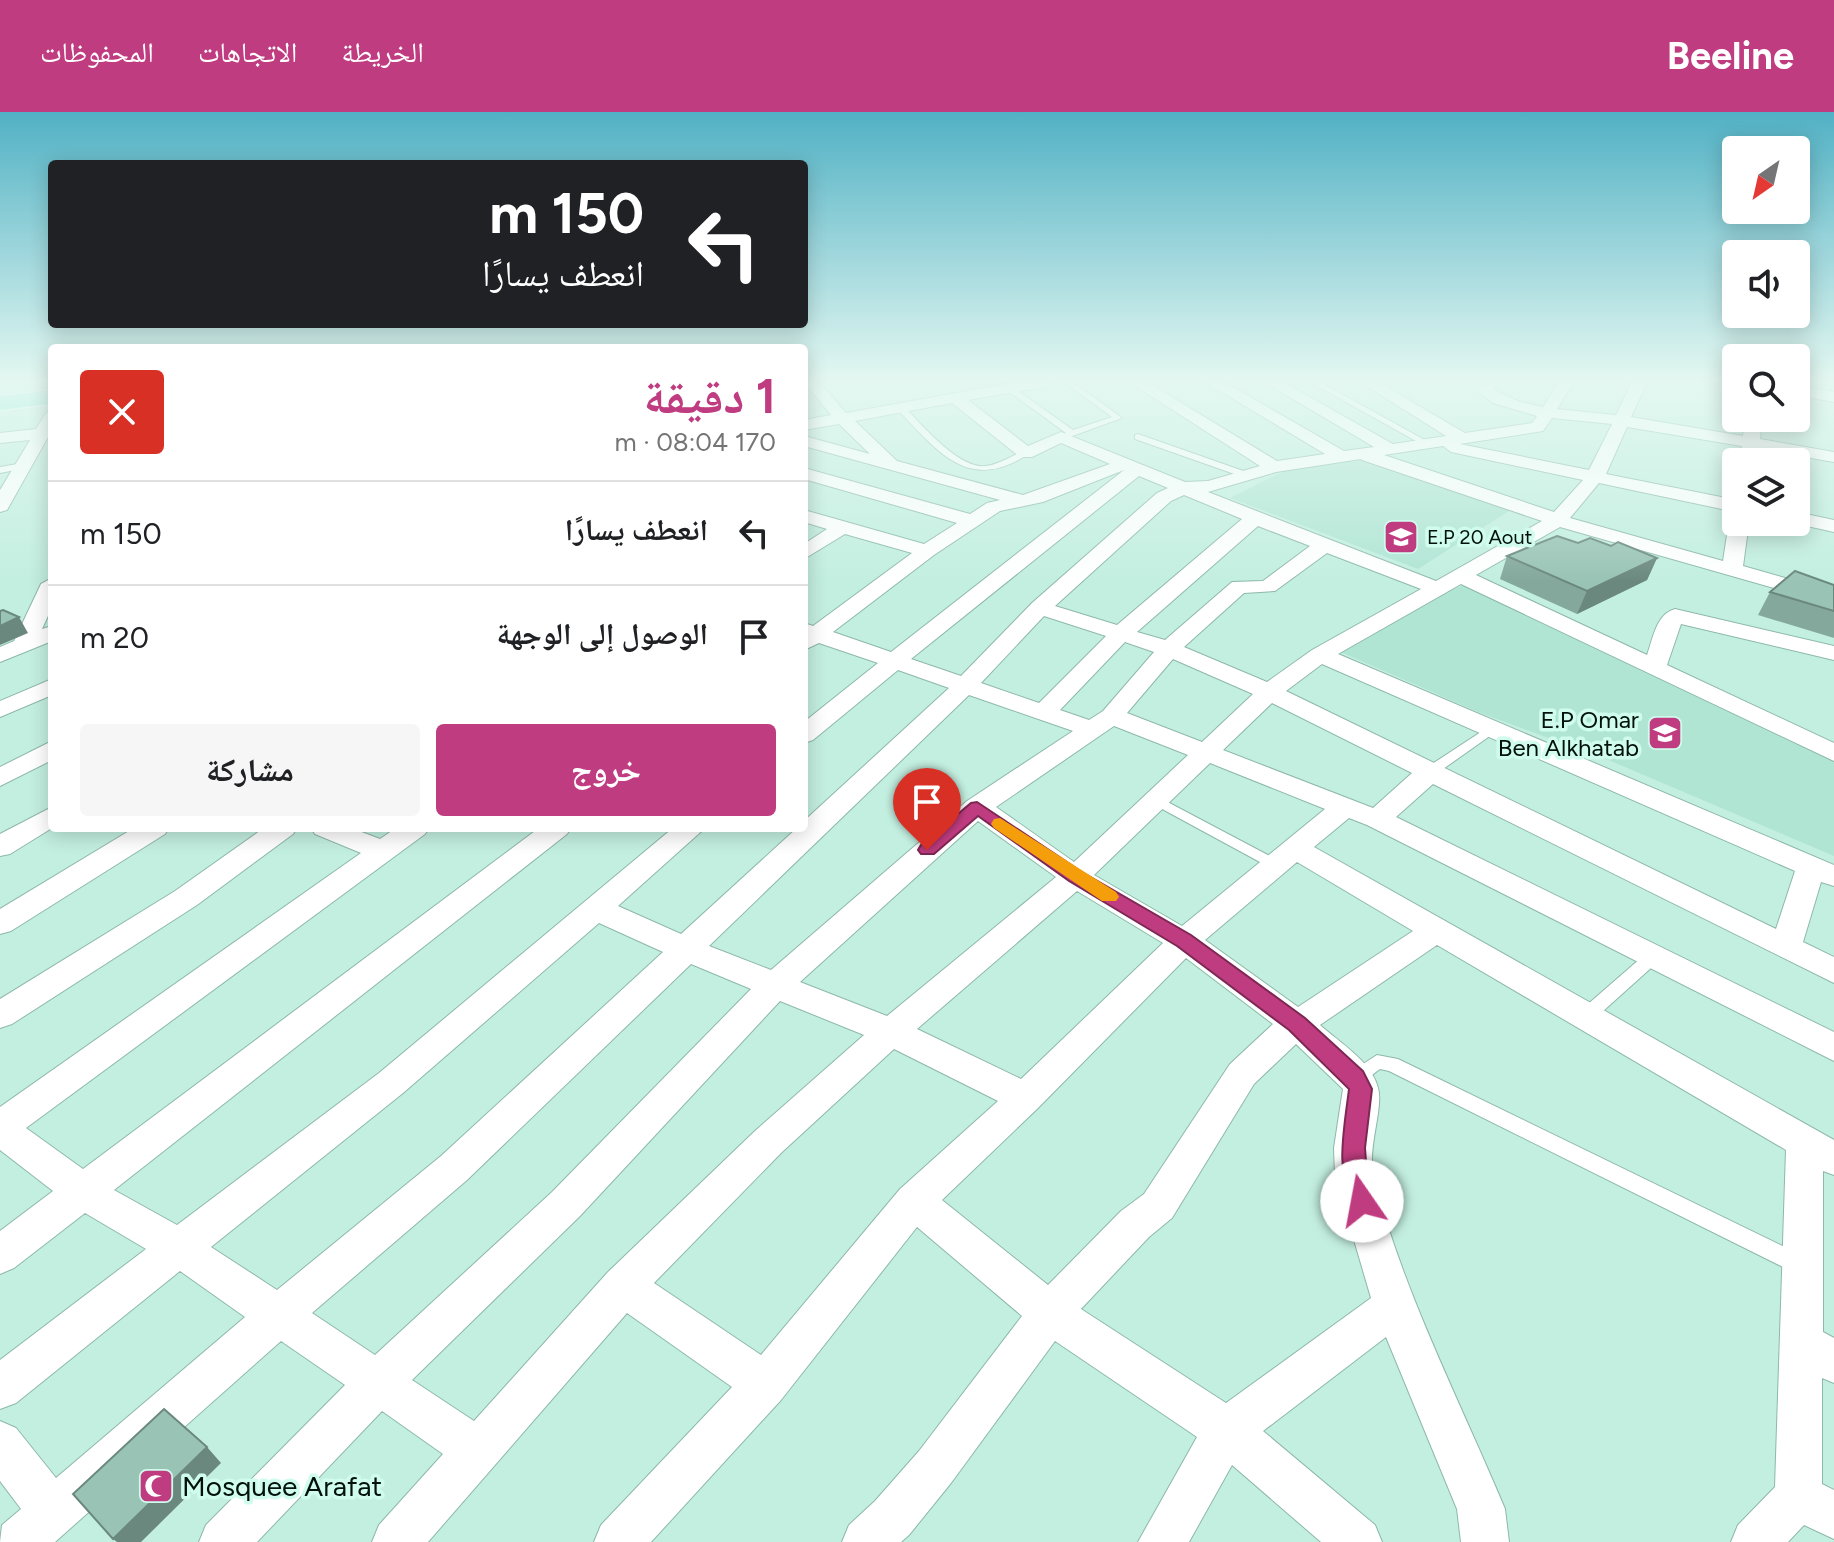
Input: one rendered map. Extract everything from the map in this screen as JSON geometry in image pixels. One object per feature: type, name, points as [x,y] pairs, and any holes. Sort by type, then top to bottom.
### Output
[{"type":"street","points":[[9,482],[35,449]]},
{"type":"street","points":[[834,449],[1025,501]]},
{"type":"street","points":[[875,449],[890,463]]},
{"type":"street","points":[[1021,449],[1026,453],[1035,449]]},
{"type":"street","points":[[1095,449],[1325,545],[1449,582],[1654,668],[1834,753]]},
{"type":"street","points":[[1244,449],[1274,467]]},
{"type":"street","points":[[1355,449],[1366,454],[1504,478],[1595,477],[1722,503]]},
{"type":"street","points":[[1359,449],[1366,454]]},
{"type":"street","points":[[808,832],[966,685],[1040,608],[1164,497],[1184,488],[1209,486],[1274,467],[1400,449]]},
{"type":"street","points":[[1441,449],[1504,478],[1558,520],[1834,599]]},
{"type":"street","points":[[1504,478],[1523,449]]},
{"type":"street","points":[[396,1542],[623,1286],[768,1142],[891,1032],[1075,877],[1269,692],[1320,655],[1558,520],[1595,477],[1609,449]]},
{"type":"street","points":[[1788,449],[1834,457]]},
{"type":"street","points":[[0,455],[9,482]]},
{"type":"street","points":[[808,636],[994,507],[1025,501],[1132,466]]},
{"type":"street","points":[[808,732],[1132,466]]},
{"type":"street","points":[[808,474],[972,521]]},
{"type":"street","points":[[808,517],[927,551]]},
{"type":"street","points":[[1044,712],[1122,633],[1255,518]]},
{"type":"street","points":[[1810,521],[1834,526]]},
{"type":"street","points":[[808,550],[842,527]]},
{"type":"street","points":[[1732,569],[1737,536]]},
{"type":"street","points":[[223,1542],[379,1382],[566,1204],[775,985],[977,807],[1102,723],[1169,649],[1239,586],[1268,587],[1325,545]]},
{"type":"street","points":[[23,645],[48,592]]},
{"type":"street","points":[[1040,608],[1169,649],[1269,692],[1834,971]]},
{"type":"street","points":[[1654,668],[1675,616],[1834,653]]},
{"type":"street","points":[[0,655],[48,635]]},
{"type":"street","points":[[808,636],[894,660],[1044,712],[1102,723],[1205,754],[1361,812],[1655,955],[1834,1047]]},
{"type":"street","points":[[1320,655],[1822,872],[1786,947]]},
{"type":"street","points":[[0,710],[46,694]]},
{"type":"street","points":[[0,778],[48,751]]},
{"type":"street","points":[[618,1542],[765,1384],[914,1201],[1025,1098],[1184,941],[1286,857],[1431,771]]},
{"type":"street","points":[[977,807],[1075,877],[1184,941],[1297,1024],[1355,1078],[1361,1089],[1353,1148],[1354,1175],[1394,1306],[1481,1509],[1485,1542]]},
{"type":"street","points":[[0,847],[48,818]]},
{"type":"street","points":[[0,923],[148,832]]},
{"type":"street","points":[[0,1015],[186,898],[277,832]]},
{"type":"street","points":[[335,832],[383,851]]},
{"type":"street","points":[[409,832],[0,1128],[82,1191],[178,1247],[476,1449]]},
{"type":"street","points":[[0,1255],[552,832]]},
{"type":"street","points":[[0,1387],[391,1083],[686,832]]},
{"type":"street","points":[[19,1542],[280,1314],[454,1168],[808,832]]},
{"type":"street","points":[[1286,857],[1437,930],[1819,1150],[1802,1266],[1818,1353],[1816,1506],[1755,1542]]},
{"type":"street","points":[[594,908],[683,948],[891,1032],[1025,1098]]},
{"type":"street","points":[[866,1542],[892,1518],[935,1467],[1050,1313],[1135,1224],[1158,1206],[1242,1074],[1270,1045],[1297,1024],[1437,930]]},
{"type":"street","points":[[914,1201],[1050,1313],[1227,1430],[1358,1542]]},
{"type":"street","points":[[623,1286],[765,1384]]},
{"type":"street","points":[[1162,1542],[1227,1430],[1394,1306]]},
{"type":"street","points":[[0,1444],[52,1511]]},
{"type":"lane","points":[[944,449],[973,467],[986,469],[1026,453]]},
{"type":"lane","points":[[1171,449],[1246,475]]},
{"type":"lane","points":[[1431,771],[1490,730]]},
{"type":"lane","points":[[1158,801],[1286,857]]},
{"type":"lane","points":[[1586,1016],[1655,955]]},
{"type":"lane","points":[[1355,1078],[1377,1062],[1392,1064],[1802,1266]]},
{"type":"shaded area","name":"E.P 20 Aout","points":[[1374,460],[1517,506],[1418,569],[1230,498],[1294,466]]},
{"type":"shaded area","name":"E.P Omar Ben Alkhatab","points":[[1469,583],[1834,752],[1834,856],[1611,761],[1478,712],[1336,650],[1370,624]]},
{"type":"building","points":[[1557,536],[1578,543],[1590,538],[1611,546],[1618,542],[1657,558],[1587,591],[1507,556]]},
{"type":"building","points":[[1795,571],[1834,585],[1834,611],[1770,592]]},
{"type":"building","points":[[0,611],[19,617],[0,626]]},
{"type":"building","name":"Mosquee Arafat","points":[[164,1409],[207,1447],[113,1539],[73,1494]]},
{"type":"slow traffic","points":[[1000,824],[1109,897]]},
{"type":"place","name":"E.P 20 Aout","points":[[1401,537]]},
{"type":"place","name":"E.P Omar Ben Alkhatab","points":[[1665,733]]},
{"type":"place","name":"Mosquee Arafat","points":[[156,1486]]},
{"type":"route","points":[[927,850],[977,807],[1075,877],[1184,941],[1297,1024],[1355,1078],[1361,1089],[1353,1148],[1354,1175],[1362,1201]]}]
